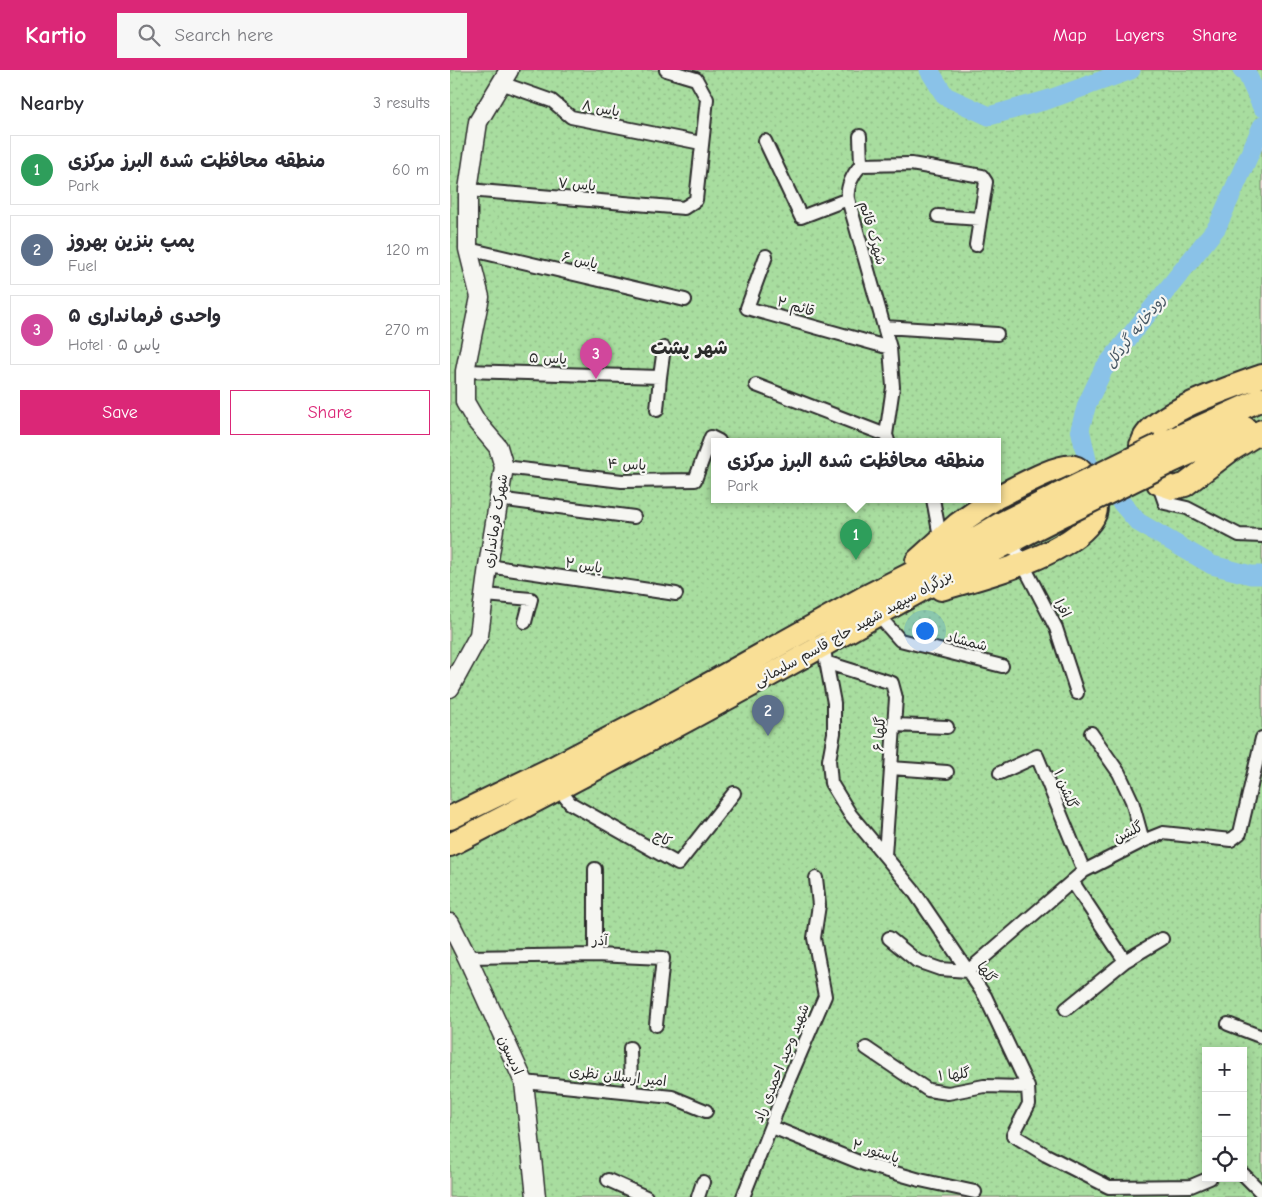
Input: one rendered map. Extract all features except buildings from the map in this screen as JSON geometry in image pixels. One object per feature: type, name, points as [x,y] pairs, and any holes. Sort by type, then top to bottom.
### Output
[{"type":"highway","points":[[1262,376],[1195,402],[1164,418],[1146,434],[1141,445],[1158,483],[1173,488],[1185,485],[1231,450],[1262,431]]},
{"type":"highway","name":"بزرگراه سپهبد شهید حاج قاسم سلیمانی","points":[[450,845],[826,654],[877,614],[896,592],[942,548],[1002,523],[1062,504],[1164,454],[1262,399]]},
{"type":"highway","name":"بزرگراه سپهبد شهید حاج قاسم سلیمانی","points":[[1164,454],[1262,420]]},
{"type":"highway","points":[[896,592],[1022,564],[1076,535],[1087,526],[1095,515],[1097,505],[1080,470],[1074,466],[1060,467],[1001,496]]},
{"type":"highway","points":[[942,548],[958,524],[989,503]]},
{"type":"highway","name":"بزرگراه سپهبد شهید حاج قاسم سلیمانی","points":[[450,818],[547,771],[639,722],[896,592],[1011,541],[1062,504]]},
{"type":"street","points":[[666,70],[696,79],[707,99],[701,143]]},
{"type":"street","name":"یاس ۸","points":[[505,76],[552,101],[571,117],[701,143]]},
{"type":"street","name":"شهرک فرمانداری","points":[[450,688],[479,635],[504,466],[498,448],[476,421],[464,402],[466,370],[480,297],[468,249],[468,190],[478,122],[505,76]]},
{"type":"street","points":[[860,136],[861,165],[912,164],[982,176],[986,182],[976,244]]},
{"type":"street","points":[[765,141],[801,217],[848,199]]},
{"type":"street","name":"یاس ۷","points":[[468,190],[684,208],[696,200],[701,143]]},
{"type":"street","name":"شهرک قائم","points":[[861,165],[856,170],[846,190],[890,348],[893,387],[887,438]]},
{"type":"street","points":[[938,216],[980,219]]},
{"type":"street","name":"یاس ۶","points":[[468,249],[685,300]]},
{"type":"street","name":"قائم ۲","points":[[766,256],[747,308],[890,348]]},
{"type":"street","points":[[884,327],[997,334]]},
{"type":"street","points":[[657,410],[664,348]]},
{"type":"street","name":"یاس ۵","points":[[466,370],[660,377]]},
{"type":"street","points":[[756,385],[887,438]]},
{"type":"street","name":"یاس ۴","points":[[504,466],[622,481],[695,480],[711,437],[713,438]]},
{"type":"street","points":[[1158,483],[1165,503],[1187,508],[1239,535],[1262,536]]},
{"type":"street","points":[[1185,485],[1182,498],[1187,508]]},
{"type":"street","points":[[498,498],[634,517]]},
{"type":"street","points":[[934,503],[942,548]]},
{"type":"street","name":"افرا","points":[[1011,541],[1056,628],[1077,693]]},
{"type":"street","name":"یاس ۲","points":[[488,566],[676,594]]},
{"type":"street","points":[[485,595],[531,599],[526,622]]},
{"type":"street","name":"شمشاد","points":[[877,614],[900,640],[1002,666]]},
{"type":"street","name":"گلها ۶","points":[[826,654],[892,683],[896,698],[885,855]]},
{"type":"street","name":"گلها","points":[[826,654],[834,703],[834,733],[829,760],[831,783],[850,814],[913,890],[985,996],[1028,1087]]},
{"type":"street","points":[[894,725],[947,727]]},
{"type":"street","points":[[1091,734],[1119,773],[1132,801],[1143,841]]},
{"type":"street","name":"گلشن","points":[[968,971],[1084,871],[1143,841],[1163,832],[1231,840],[1240,833],[1262,738]]},
{"type":"street","name":"گلشن ۱","points":[[1000,773],[1037,756],[1084,871]]},
{"type":"street","points":[[891,768],[947,772]]},
{"type":"street","name":"کاج","points":[[559,789],[570,803],[678,864],[734,793]]},
{"type":"street","points":[[594,869],[595,955]]},
{"type":"street","name":"شهید وحید احمدی راد","points":[[743,1197],[824,996],[814,938],[819,905],[816,878]]},
{"type":"street","points":[[1072,882],[1125,961]]},
{"type":"street","name":"ادیسون","points":[[450,923],[524,1082],[536,1197]]},
{"type":"street","points":[[888,938],[917,961],[940,969],[968,971]]},
{"type":"street","points":[[1066,1009],[1125,961],[1162,939]]},
{"type":"street","name":"آذر","points":[[467,957],[595,955],[663,958],[656,1025]]},
{"type":"street","points":[[1228,1024],[1262,1037]]},
{"type":"street","points":[[630,1048],[631,1092]]},
{"type":"street","name":"گلها ۱","points":[[866,1048],[928,1090],[948,1093],[984,1086],[1028,1087]]},
{"type":"street","name":"امیر ارسلان نظری","points":[[524,1082],[672,1097],[706,1111]]},
{"type":"street","points":[[1028,1087],[1029,1104],[1013,1135],[1105,1192],[1191,1186],[1202,1181]]},
{"type":"street","name":"پاستور ۲","points":[[772,1127],[864,1164],[920,1180],[975,1192]]},
{"type":"street","points":[[1247,1178],[1262,1193]]},
{"type":"street","points":[[608,1180],[646,1197]]},
{"type":"street","points":[[698,1197],[703,1182]]},
{"type":"green space","points":[[450,70],[1262,70],[1262,1197],[450,1197]]},
{"type":"waterway","name":"رودخانه گردکل","points":[[929,70],[945,96],[989,116],[1047,100],[1131,70]]},
{"type":"waterway","name":"رودخانه گردکل","points":[[1242,70],[1247,74],[1262,107]]},
{"type":"waterway","name":"رودخانه گردکل","points":[[1262,126],[1217,227],[1103,370],[1087,404],[1080,429],[1088,464],[1138,522],[1212,565],[1251,575],[1262,575]]},
{"type":"place","name":"۵ واحدی فرمانداری","points":[[596,379]]},
{"type":"place","name":"منطقه محافظت شده البرز مرکزی","points":[[856,560]]},
{"type":"place","name":"پمپ بنزین بهروز","points":[[768,736]]},
{"type":"district","name":"شهر پشت","points":[[689,347]]}]
